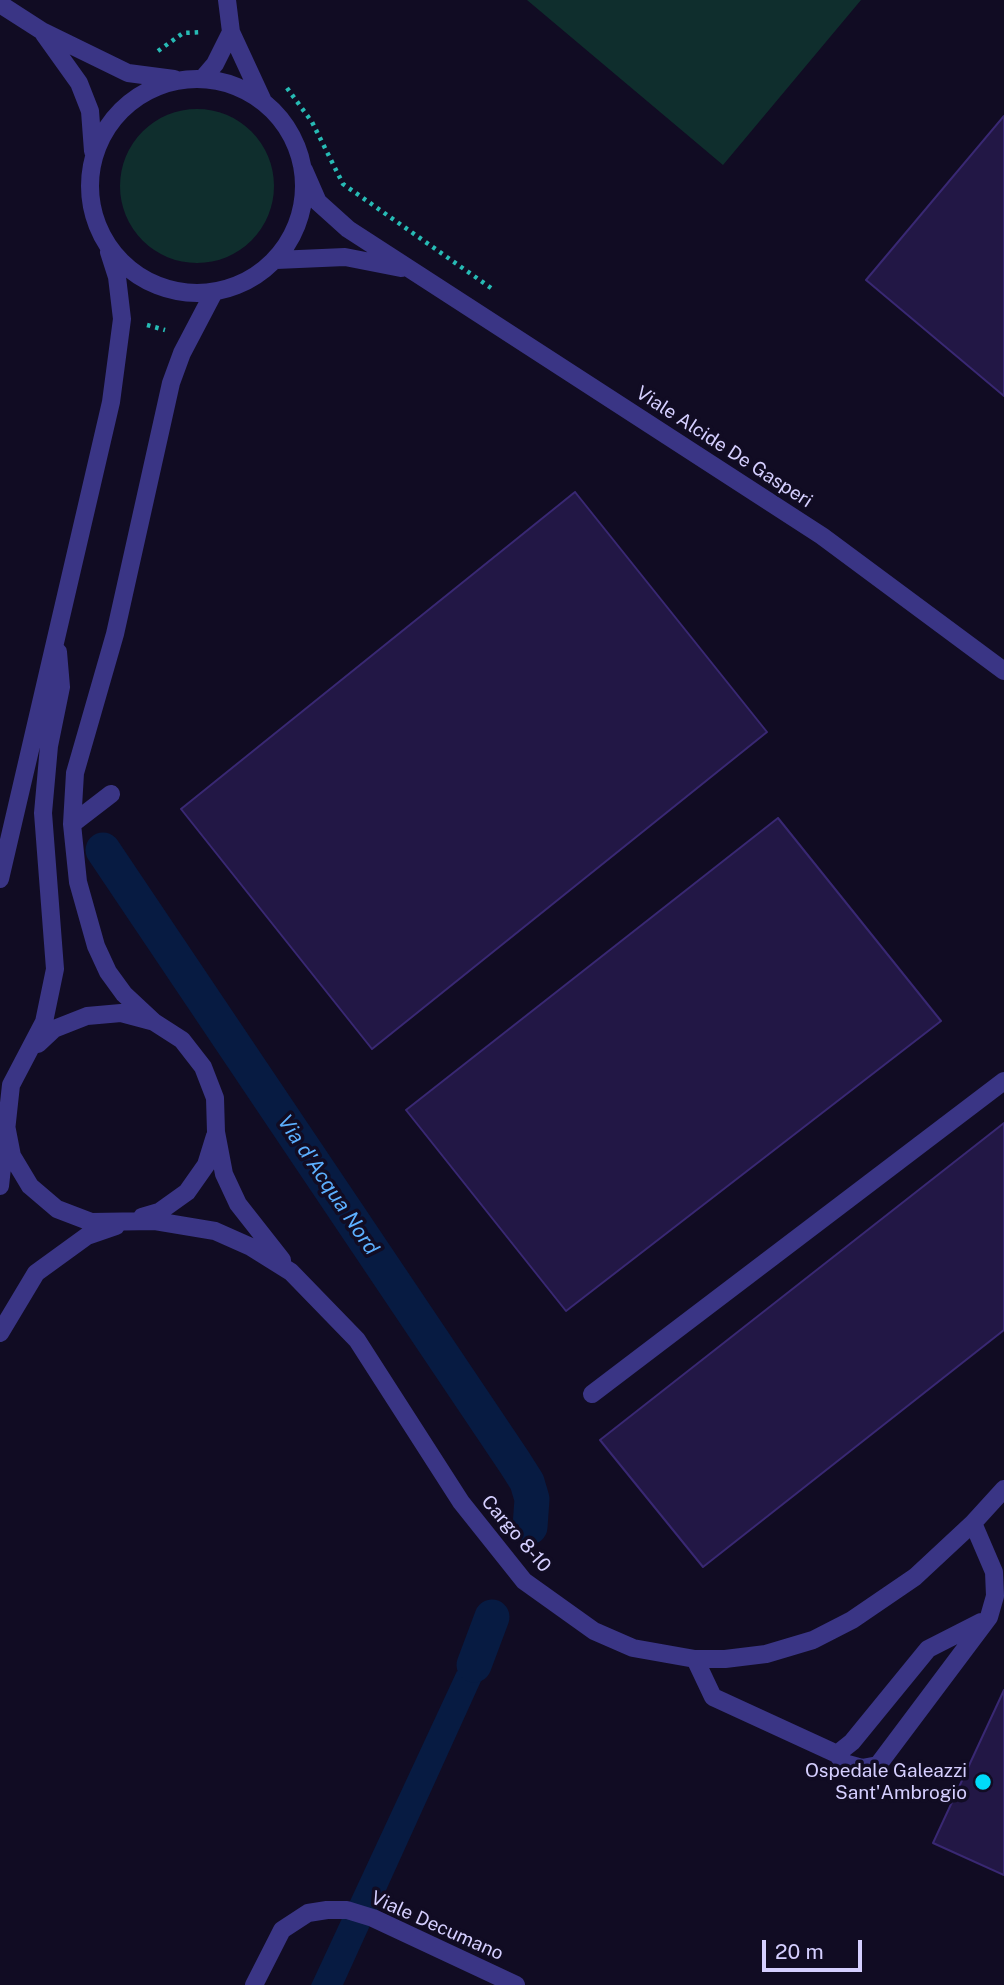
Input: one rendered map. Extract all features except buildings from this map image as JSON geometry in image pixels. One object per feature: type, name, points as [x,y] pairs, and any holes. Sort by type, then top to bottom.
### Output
[{"type":"street","points":[[227,0],[231,32],[262,99]]},
{"type":"street","points":[[0,4],[43,32],[128,73],[182,79],[203,78],[234,84],[262,99],[282,120],[296,144],[304,170],[304,198],[297,226],[276,260],[240,284],[214,292],[182,292],[152,283],[126,266],[106,242]]},
{"type":"street","points":[[0,879],[111,402],[122,303],[106,242],[94,216],[89,188],[93,160],[89,111],[79,83],[43,32]]},
{"type":"street","points":[[203,78],[215,64],[231,32]]},
{"type":"street","points":[[93,160],[105,131],[125,106],[151,88],[182,79]]},
{"type":"street","name":"Viale Alcide De Gasperi","points":[[304,170],[318,202],[329,215],[822,536],[1004,671]]},
{"type":"street","name":"Viale Alcide De Gasperi","points":[[276,260],[345,257],[413,270]]},
{"type":"street","points":[[214,292],[182,353],[171,383],[115,634],[75,773],[72,824],[78,882],[96,946],[108,972],[124,994],[154,1022],[182,1040],[203,1067],[215,1098],[216,1132],[224,1174],[239,1204],[291,1272]]},
{"type":"street","points":[[0,1186],[11,1085],[44,1022],[55,969],[43,813],[49,746],[61,687],[57,636]]},
{"type":"street","points":[[72,824],[111,794]]},
{"type":"street","points":[[28,1054],[54,1029],[87,1016],[121,1013],[154,1022]]},
{"type":"street","points":[[592,1394],[1004,1080]]},
{"type":"street","points":[[5,1121],[12,1156],[30,1186],[57,1209],[91,1222],[186,1224],[215,1231],[251,1247],[291,1272]]},
{"type":"street","points":[[0,1333],[36,1273],[87,1237],[159,1212],[187,1192],[206,1164],[216,1132]]},
{"type":"street","name":"Cargo 8-10","points":[[291,1272],[357,1340],[461,1502],[524,1581],[594,1631],[633,1648],[695,1659],[766,1654],[813,1640],[886,1598],[973,1523],[1004,1489]]},
{"type":"street","points":[[695,1659],[713,1697],[836,1754],[844,1763],[862,1768],[878,1765],[989,1617],[995,1596],[994,1572],[973,1523]]},
{"type":"street","points":[[836,1754],[852,1742],[928,1649],[989,1617]]},
{"type":"street","name":"Viale Decumano","points":[[254,1985],[274,1943],[293,1920],[308,1913],[347,1910],[373,1918],[516,1985]]},
{"type":"path","points":[[150,57],[183,33],[231,32]]},
{"type":"path","points":[[282,81],[312,122],[343,184],[497,291]]},
{"type":"green space","points":[[527,0],[861,0],[723,165]]},
{"type":"green space","points":[[197,109],[226,115],[251,132],[268,157],[274,186],[268,215],[251,240],[226,257],[197,263],[168,257],[143,240],[126,215],[120,186],[126,157],[143,132],[168,115]]},
{"type":"water","points":[[474,1665],[486,1670],[343,1985],[311,1985],[457,1671],[468,1676]]},
{"type":"waterway","name":"Via d'Acqua Nord","points":[[103,850],[527,1482],[532,1499],[530,1527]]},
{"type":"waterway","name":"Via d'Acqua Nord","points":[[474,1665],[492,1617]]},
{"type":"place","name":"Ospedale Galeazzi Sant'Ambrogio","points":[[983,1782]]}]
